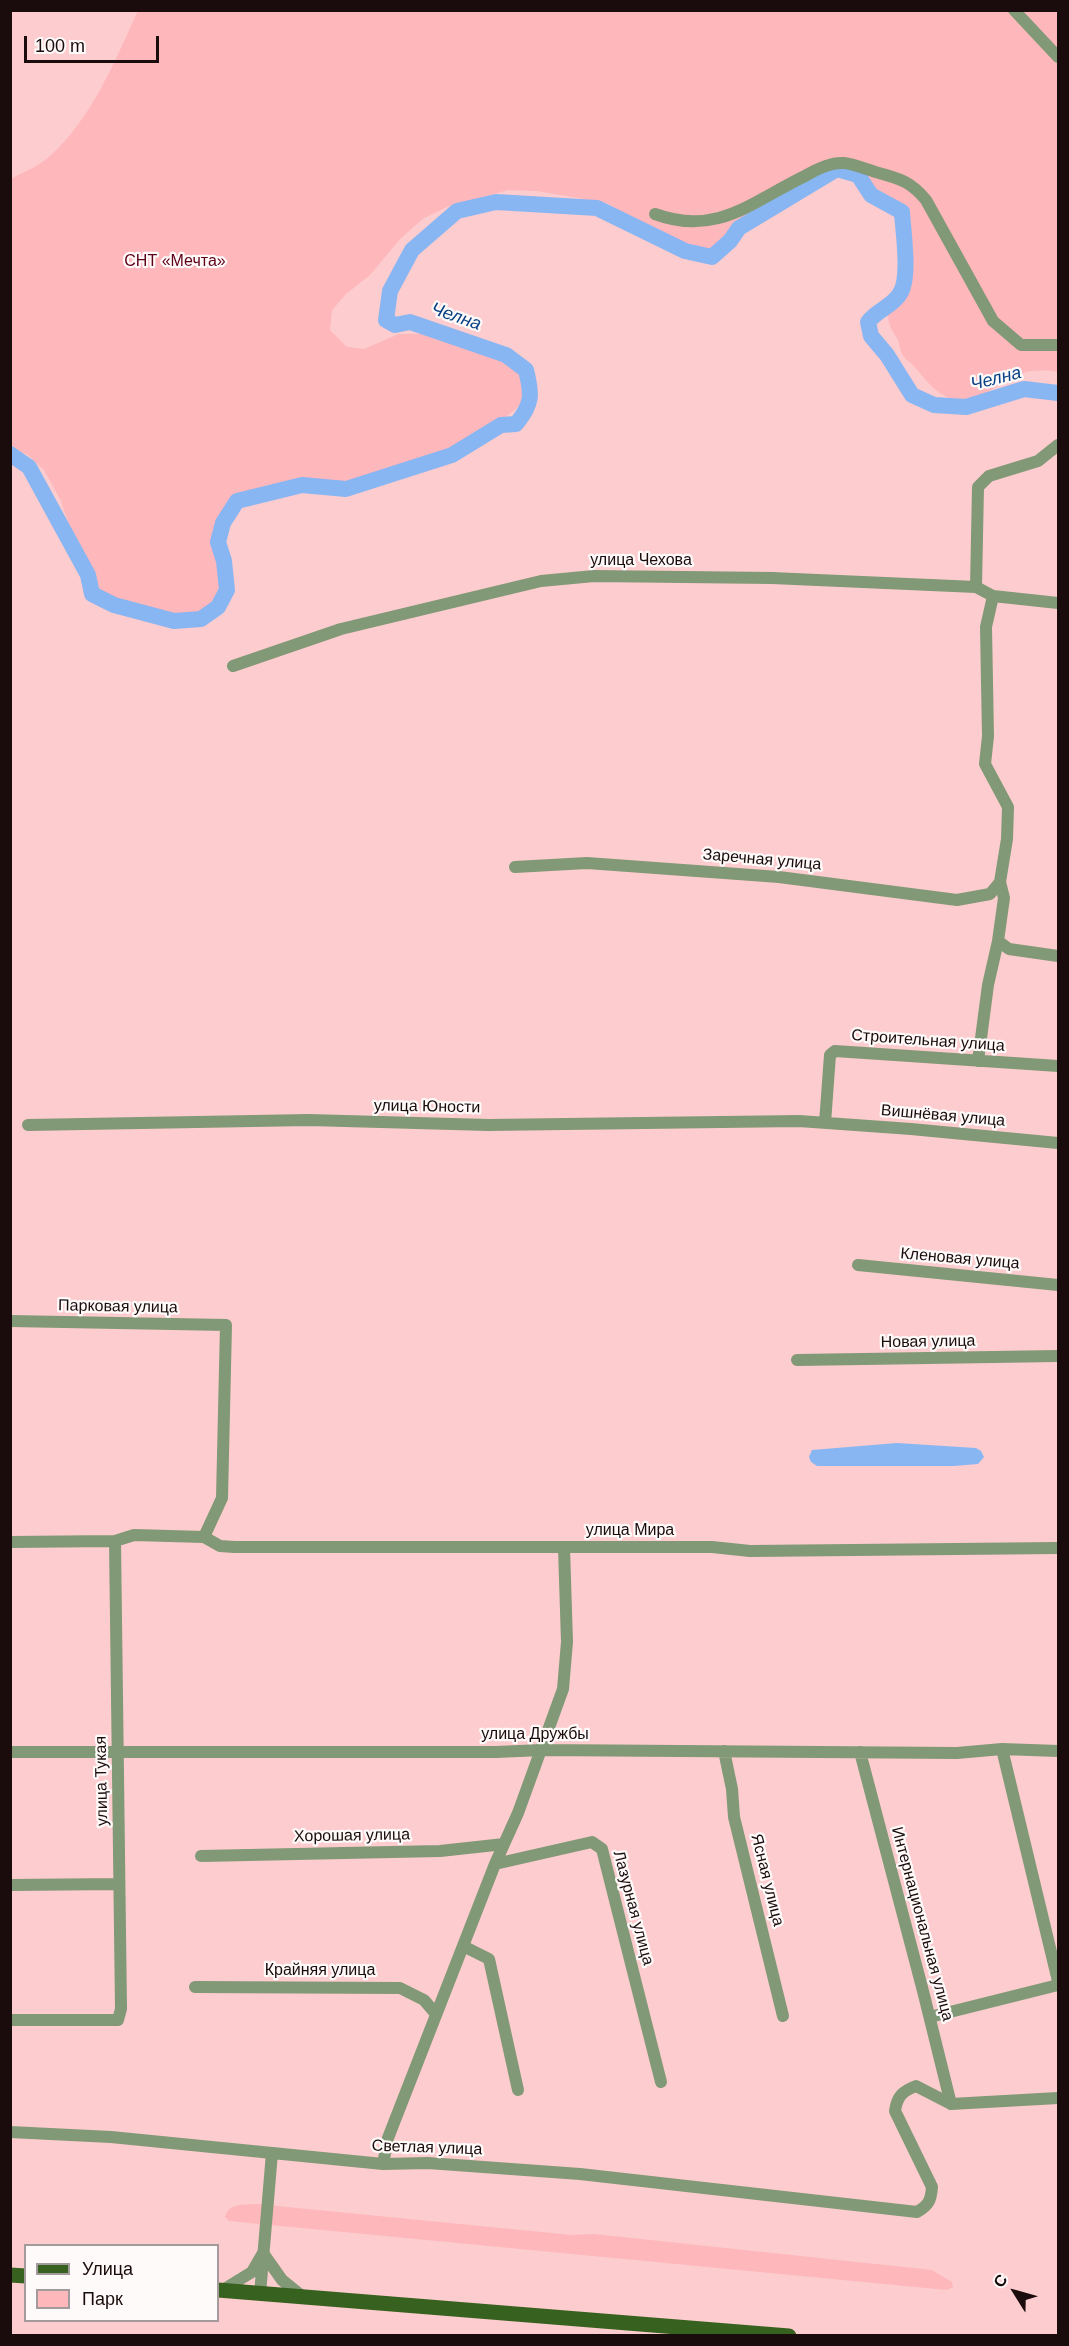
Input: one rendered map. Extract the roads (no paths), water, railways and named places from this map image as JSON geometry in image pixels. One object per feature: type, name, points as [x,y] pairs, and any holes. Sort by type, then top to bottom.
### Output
[{"type":"main road","points":[[219,2290],[789,2336]]},
{"type":"street","points":[[1014,10],[1059,57]]},
{"type":"street","points":[[655,214],[672,220],[715,220],[742,211],[783,186],[817,170],[843,163],[904,180],[926,200],[993,321],[1022,345],[1059,345]]},
{"type":"street","points":[[976,587],[978,487],[989,476],[1038,461],[1059,445]]},
{"type":"street","name":"улица Чехова","points":[[233,666],[341,629],[541,580],[594,576],[772,578],[976,587],[993,596],[1059,603]]},
{"type":"street","points":[[978,1061],[988,985],[1004,898],[1000,882],[1007,839],[1008,807],[985,764],[988,736],[986,627],[993,596]]},
{"type":"street","name":"Заречная улица","points":[[514,867],[588,863],[791,879],[957,900],[990,894],[1000,882]]},
{"type":"street","points":[[998,940],[1009,949],[1059,956]]},
{"type":"street","name":"Строительная улица","points":[[825,1123],[831,1052],[1059,1066]]},
{"type":"street","name":"улица Юности","points":[[28,1125],[309,1120],[488,1125],[799,1121],[825,1123]]},
{"type":"street","name":"Вишнёвая улица","points":[[825,1123],[1059,1143]]},
{"type":"street","name":"Кленовая улица","points":[[858,1265],[1059,1285]]},
{"type":"street","name":"Парковая улица","points":[[10,1321],[226,1325],[222,1498],[204,1537]]},
{"type":"street","name":"Новая улица","points":[[797,1360],[1059,1356]]},
{"type":"street","name":"улица Мира","points":[[10,1542],[115,1541],[134,1534],[204,1537],[220,1546],[234,1547],[712,1547],[750,1551],[1059,1548]]},
{"type":"street","name":"улица Тукая","points":[[10,2020],[118,2020],[121,2009],[115,1541]]},
{"type":"street","points":[[383,2164],[388,2138],[542,1750],[563,1689],[567,1642],[564,1548]]},
{"type":"street","points":[[930,2017],[1059,1983],[1002,1749]]},
{"type":"street","name":"улица Дружбы","points":[[10,1752],[496,1752],[542,1750],[957,1753],[1002,1749],[1059,1751]]},
{"type":"street","name":"Ясная улица","points":[[724,1751],[732,1789],[734,1817],[783,2016]]},
{"type":"street","name":"Интернациональная улица","points":[[860,1752],[951,2104]]},
{"type":"street","name":"Лазурная улица","points":[[495,1864],[592,1842],[602,1849],[661,2082]]},
{"type":"street","name":"Хорошая улица","points":[[201,1856],[440,1851],[504,1844]]},
{"type":"street","points":[[10,1885],[119,1884]]},
{"type":"street","points":[[463,1946],[489,1959],[518,2091]]},
{"type":"street","name":"Крайняя улица","points":[[195,1987],[400,1988],[424,2000],[436,2014]]},
{"type":"street","name":"Светлая улица","points":[[10,2132],[111,2137],[383,2164],[428,2163],[580,2174],[917,2212],[926,2207],[931,2199],[932,2187],[895,2110],[896,2100],[905,2090],[916,2086],[951,2104]]},
{"type":"street","points":[[951,2104],[1059,2098]]},
{"type":"street","points":[[260,2294],[272,2153]]},
{"type":"street","points":[[219,2290],[252,2272],[263,2253]]},
{"type":"street","points":[[263,2253],[282,2280],[303,2297]]},
{"type":"water","points":[[897,1443],[976,1448],[984,1457],[978,1464],[954,1466],[817,1466],[811,1462],[809,1457],[812,1450]]},
{"type":"waterway","name":"Челна","points":[[10,454],[29,467],[88,575],[92,594],[114,605],[174,621],[201,619],[218,607],[227,590],[224,561],[218,542],[223,523],[237,501],[302,485],[346,489],[452,455],[501,425],[516,424],[522,417],[530,398],[526,370],[506,355],[410,322],[395,325],[386,320],[390,291],[412,250],[457,211],[496,202],[597,208],[685,251],[712,257],[730,241],[739,228],[837,169],[858,175],[871,195],[902,212],[905,243],[903,288],[896,299],[868,322],[871,336],[887,355],[912,395],[934,405],[966,407],[1024,389],[1058,393]]},
{"type":"park label","name":"СНТ «Мечта»","points":[[175,262]]}]
